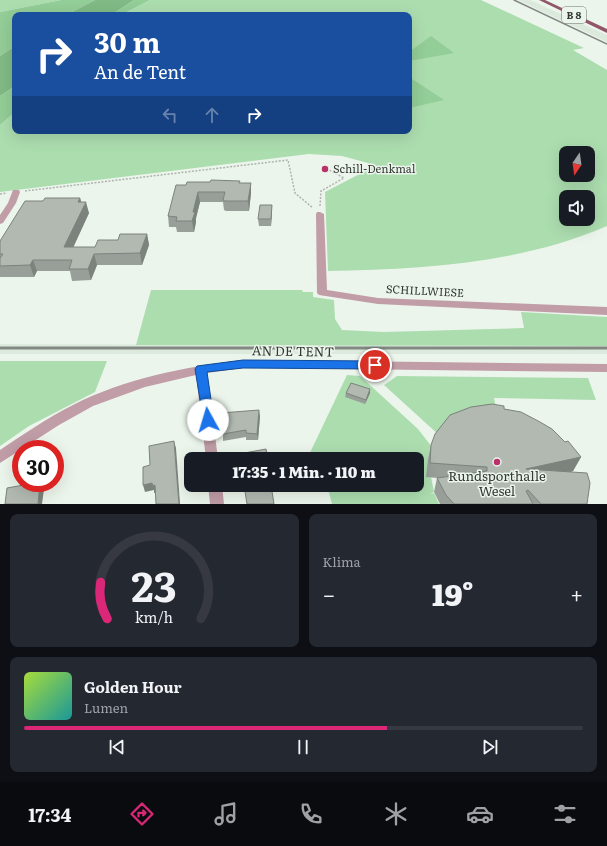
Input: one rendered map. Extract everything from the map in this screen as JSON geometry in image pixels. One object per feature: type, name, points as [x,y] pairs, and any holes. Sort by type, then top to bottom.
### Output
[{"type":"main road","name":"B 8","points":[[541,0],[607,31]]},
{"type":"street","points":[[0,221],[12,203],[16,192]]},
{"type":"street","name":"SCHILLWIESE","points":[[320,214],[322,293],[378,301],[607,311]]},
{"type":"street","name":"AN DE TENT","points":[[0,457],[43,429],[89,403],[146,381],[201,369],[243,364],[607,368]]},
{"type":"street","points":[[201,369],[211,452]]},
{"type":"street","points":[[216,492],[218,504]]},
{"type":"path","points":[[16,192],[288,160],[295,192],[320,214]]},
{"type":"path","points":[[320,214],[321,191],[344,178],[329,170]]},
{"type":"shaded area","points":[[0,0],[61,0],[0,12]]},
{"type":"shaded area","points":[[61,0],[95,0],[72,12],[12,12],[12,48],[0,56],[0,12]]},
{"type":"shaded area","points":[[95,0],[134,0],[116,12],[72,12]]},
{"type":"shaded area","points":[[134,0],[150,0],[127,12],[116,12]]},
{"type":"shaded area","points":[[150,0],[481,0],[584,48],[573,50],[607,70],[607,226],[574,239],[540,249],[470,262],[434,266],[328,271],[325,192],[371,168],[368,163],[342,156],[309,154],[0,192],[0,125],[12,115],[12,134],[412,134],[412,12],[127,12]]},
{"type":"shaded area","points":[[518,0],[530,0],[607,35],[607,42]]},
{"type":"shaded area","points":[[431,36],[454,53],[412,60],[412,50]]},
{"type":"shaded area","points":[[12,48],[12,88],[0,96],[0,56]]},
{"type":"shaded area","points":[[412,79],[444,100],[412,107]]},
{"type":"shaded area","points":[[12,88],[12,115],[0,125],[0,96]]},
{"type":"shaded area","points":[[151,290],[302,290],[303,292],[313,292],[313,297],[334,300],[335,319],[342,330],[383,332],[524,328],[521,312],[607,317],[607,346],[136,345]]},
{"type":"shaded area","points":[[0,344],[607,346],[607,354],[0,354]]},
{"type":"shaded area","points":[[0,361],[107,361],[95,392],[29,426],[0,446]]},
{"type":"shaded area","points":[[347,375],[360,376],[418,429],[432,447],[431,477],[434,492],[430,494],[434,493],[439,504],[332,504],[329,492],[424,492],[424,452],[310,452]]},
{"type":"shaded area","points":[[397,376],[588,378],[596,400],[494,398],[499,421],[440,436],[384,385]]},
{"type":"building","points":[[211,180],[251,183],[248,201],[225,201],[223,200],[225,192],[198,192],[192,221],[176,221],[177,217],[168,216],[176,185],[186,185],[187,182],[210,182]]},
{"type":"building","points":[[45,198],[80,198],[78,202],[86,202],[64,247],[95,247],[98,240],[118,240],[120,234],[147,234],[140,253],[94,254],[88,269],[69,269],[72,260],[33,260],[30,265],[0,266],[0,258],[3,254],[0,254],[0,241],[25,201],[43,201]]},
{"type":"building","points":[[260,205],[272,205],[271,219],[258,219]]},
{"type":"building","points":[[351,383],[370,389],[366,400],[346,393]]},
{"type":"building","name":"Rundsporthalle Wesel","points":[[492,404],[504,406],[504,409],[521,412],[552,429],[565,442],[568,441],[581,457],[526,469],[587,473],[590,483],[587,504],[541,504],[528,490],[526,491],[533,504],[454,504],[446,495],[437,478],[487,471],[487,467],[430,463],[431,445],[435,434],[450,415],[471,407]]},
{"type":"building","points":[[259,410],[257,434],[246,433],[246,430],[223,434],[221,413]]},
{"type":"building","points":[[174,441],[179,504],[156,504],[155,485],[153,486],[152,483],[143,485],[143,467],[150,465],[149,446]]},
{"type":"building","points":[[266,449],[267,452],[250,452]]},
{"type":"building","points":[[12,487],[12,492],[39,492],[38,504],[5,504],[7,488]]},
{"type":"building","points":[[245,492],[272,492],[274,504],[247,504]]},
{"type":"railway","points":[[514,0],[607,44]]},
{"type":"railway","points":[[0,348],[607,348]]},
{"type":"place","name":"Schill-Denkmal","points":[[325,169]]},
{"type":"place","name":"Rundsporthalle Wesel","points":[[497,462]]},
{"type":"route","points":[[208,420],[201,369],[243,364],[375,365]]}]
